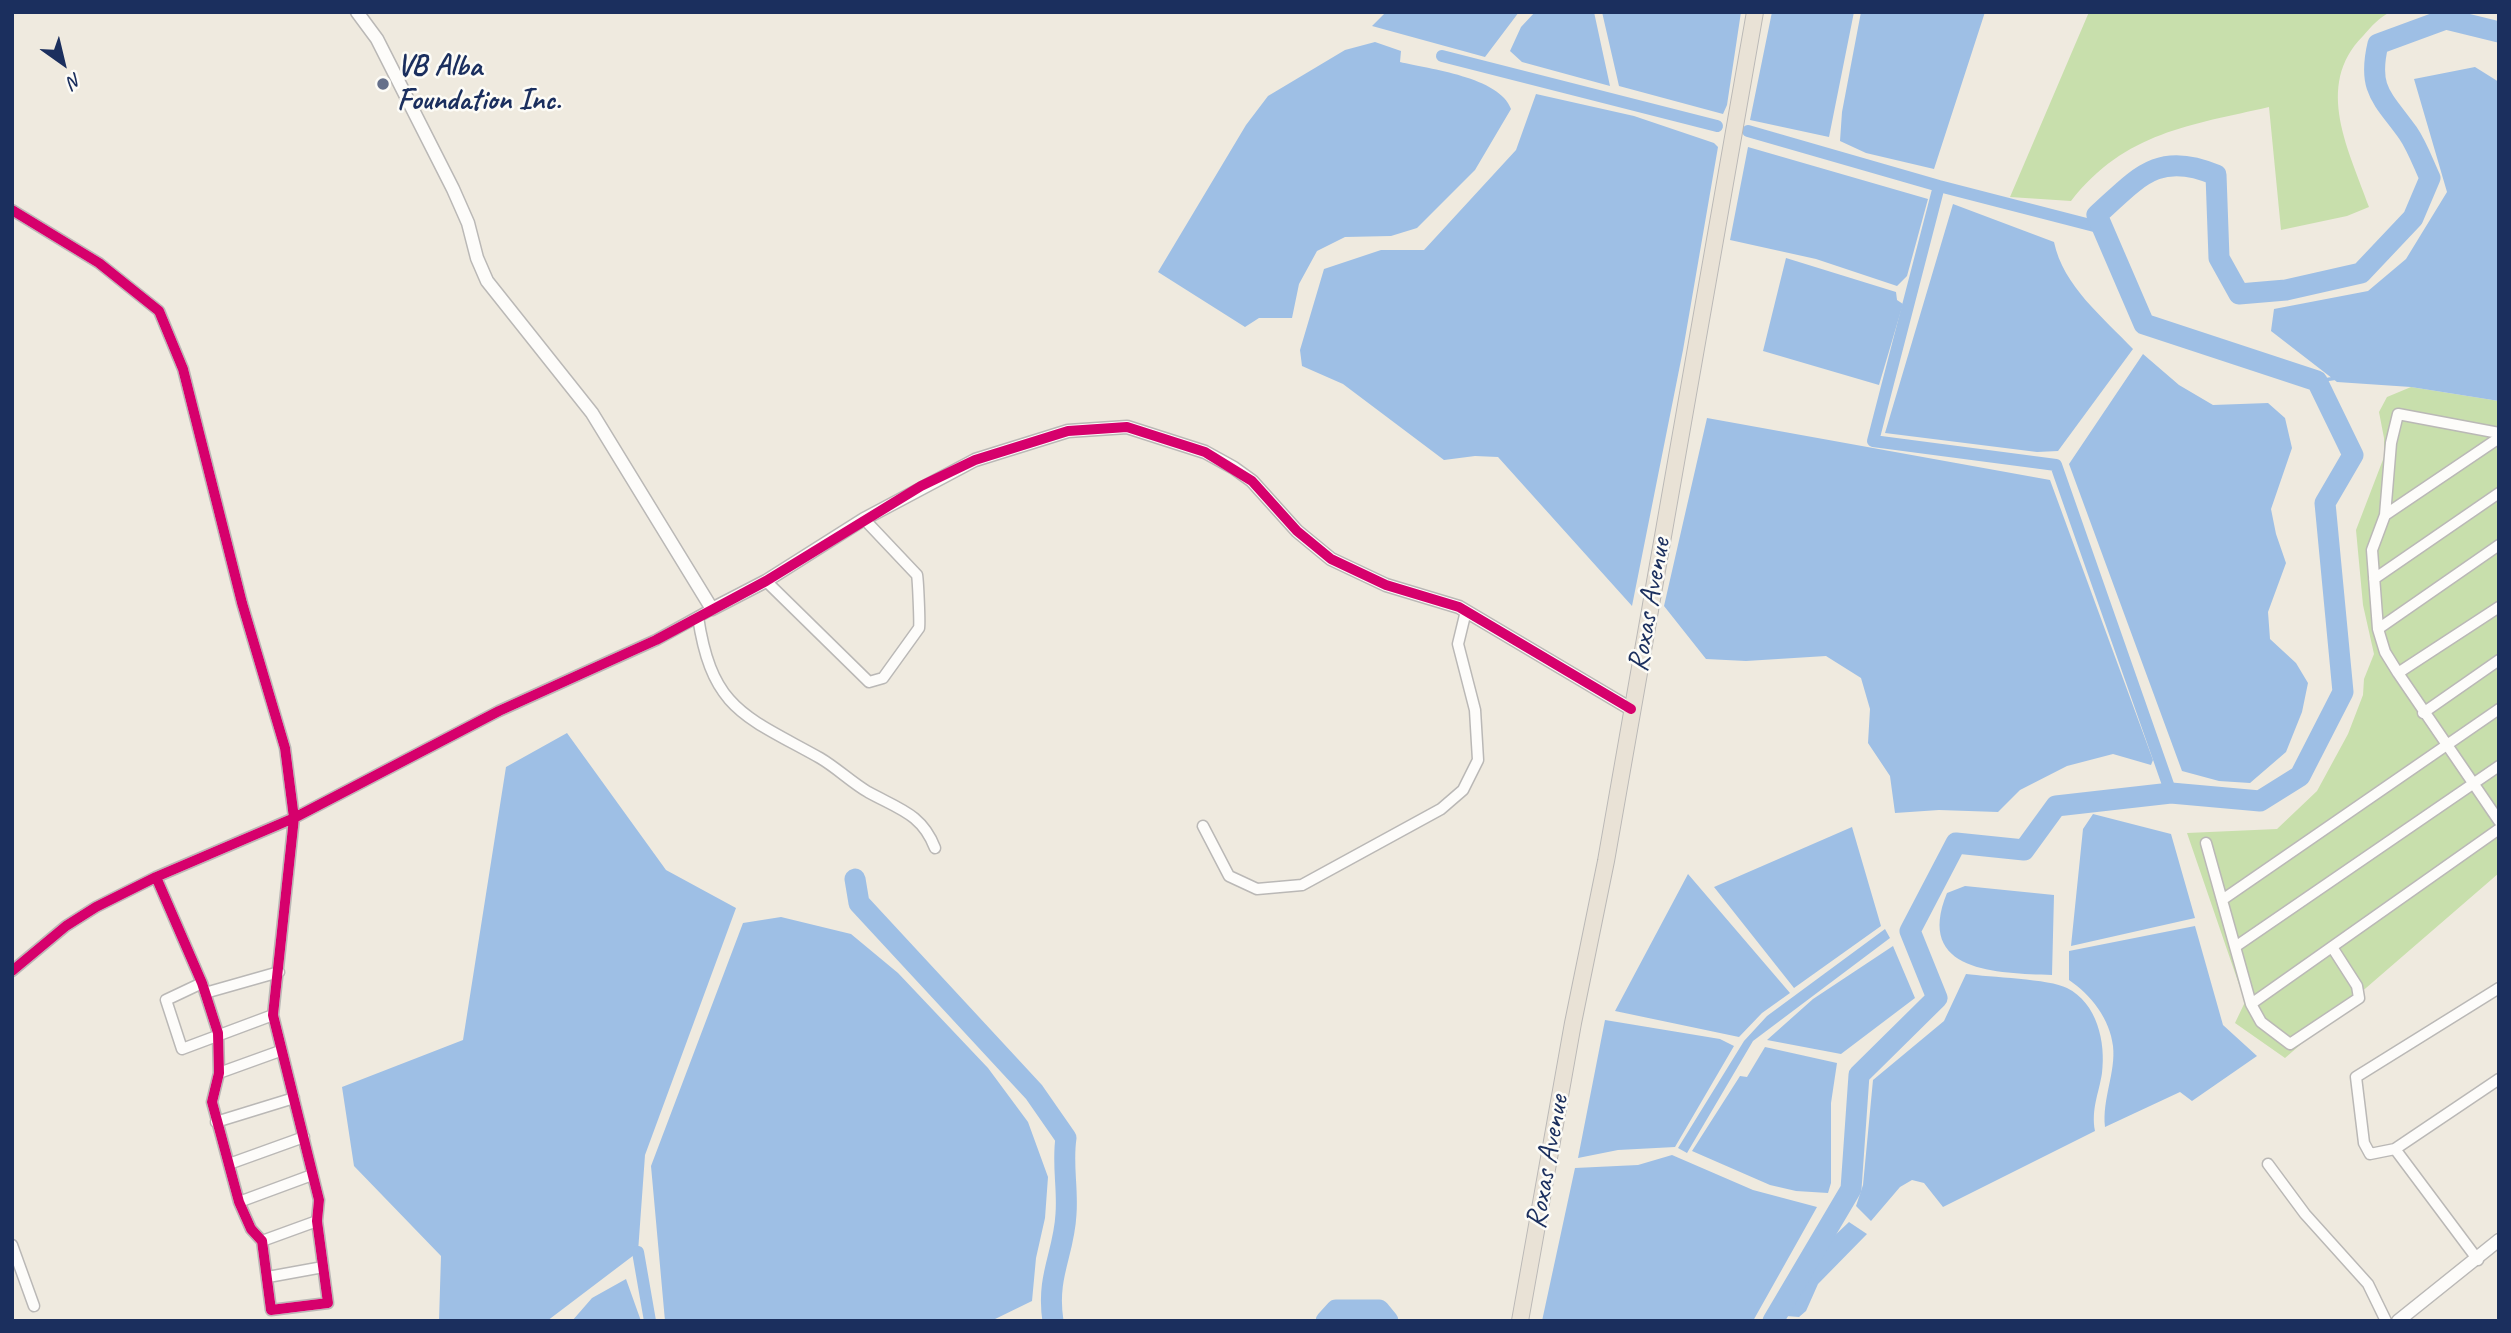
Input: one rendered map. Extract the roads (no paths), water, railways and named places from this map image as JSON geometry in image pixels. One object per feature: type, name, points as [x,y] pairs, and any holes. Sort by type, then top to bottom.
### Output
[{"type":"main road","name":"Roxas Avenue","points":[[1520,1321],[1573,1023],[1606,860],[1755,12]]},
{"type":"street","points":[[358,12],[377,39],[453,189],[468,223],[477,258],[487,281],[592,413],[712,609]]},
{"type":"street","points":[[12,210],[99,263],[159,311],[183,369],[242,603],[285,748],[294,818],[273,1015],[280,1052],[319,1200],[317,1221],[328,1303],[271,1310],[262,1241],[251,1229],[239,1202],[212,1102],[219,1073],[218,1033],[203,988],[156,877]]},
{"type":"street","points":[[2499,436],[2398,414],[2391,443],[2385,515],[2372,550],[2378,629],[2385,652],[2423,713],[2499,821]]},
{"type":"street","points":[[12,971],[66,926],[156,877],[294,818],[499,712],[656,640],[766,581],[864,519],[975,460],[1068,431],[1127,427],[1205,452],[1252,481],[1311,544],[1358,574],[1466,611],[1631,709]]},
{"type":"street","points":[[2385,515],[2499,436]]},
{"type":"street","points":[[2374,579],[2499,493]]},
{"type":"street","points":[[766,581],[869,682],[883,678],[908,647],[919,628],[916,603],[919,583],[917,575],[864,519]]},
{"type":"street","points":[[2378,629],[2499,545]]},
{"type":"street","points":[[2398,673],[2499,607]]},
{"type":"street","points":[[1203,827],[1229,876],[1257,889],[1301,885],[1441,808],[1462,790],[1478,760],[1475,709],[1458,644],[1466,611]]},
{"type":"street","points":[[698,617],[704,656],[710,671],[740,712],[822,760],[863,789],[919,819],[928,830],[935,848]]},
{"type":"street","points":[[2423,713],[2499,660]]},
{"type":"street","points":[[2222,900],[2499,709]]},
{"type":"street","points":[[2235,947],[2499,766]]},
{"type":"street","points":[[2252,1004],[2499,829]]},
{"type":"street","points":[[2206,843],[2252,1004],[2261,1021],[2290,1044],[2345,1010],[2359,998],[2357,986],[2332,947]]},
{"type":"street","points":[[273,1015],[218,1033],[182,1049],[166,1000],[203,988],[279,972]]},
{"type":"street","points":[[2499,988],[2356,1077],[2364,1143],[2370,1154],[2395,1149],[2499,1079]]},
{"type":"street","points":[[219,1073],[280,1052]]},
{"type":"street","points":[[216,1122],[294,1098]]},
{"type":"street","points":[[229,1164],[304,1137]]},
{"type":"street","points":[[2395,1149],[2478,1260]]},
{"type":"street","points":[[2269,1164],[2305,1214],[2368,1284],[2386,1321]]},
{"type":"street","points":[[239,1202],[312,1175]]},
{"type":"street","points":[[262,1241],[317,1221]]},
{"type":"street","points":[[2406,1318],[2499,1240]]},
{"type":"street","points":[[12,1245],[34,1306]]},
{"type":"street","points":[[268,1277],[323,1267]]},
{"type":"water","points":[[1386,12],[1519,12],[1485,57],[1372,26]]},
{"type":"water","points":[[1535,12],[1594,12],[1610,86],[1522,62],[1510,51],[1521,27]]},
{"type":"water","points":[[1602,12],[1741,12],[1727,105],[1723,114],[1619,86]]},
{"type":"water","points":[[1772,12],[1854,12],[1829,137],[1750,120]]},
{"type":"water","points":[[1861,12],[1985,12],[1934,169],[1866,153],[1840,141],[1842,112]]},
{"type":"water","points":[[1375,42],[1401,51],[1400,62],[1462,76],[1493,89],[1504,98],[1511,109],[1475,170],[1417,228],[1391,236],[1345,237],[1317,251],[1299,284],[1292,318],[1259,318],[1245,327],[1158,272],[1246,125],[1268,96],[1345,50]]},
{"type":"water","points":[[2475,67],[2499,82],[2499,401],[2411,387],[2337,382],[2271,331],[2274,309],[2368,291],[2406,259],[2447,192],[2414,79]]},
{"type":"water","points":[[1536,94],[1634,116],[1714,143],[1718,147],[1683,350],[1632,606],[1498,457],[1475,456],[1444,460],[1343,384],[1302,366],[1300,350],[1324,269],[1381,250],[1424,250],[1516,150]]},
{"type":"water","points":[[1748,147],[1928,199],[1907,276],[1897,286],[1816,259],[1730,240]]},
{"type":"water","points":[[1953,204],[2054,242],[2066,273],[2075,287],[2133,349],[2058,451],[2037,452],[1885,433]]},
{"type":"water","points":[[1786,258],[1896,292],[1897,300],[1903,304],[1879,385],[1763,351]]},
{"type":"water","points":[[2143,354],[2179,385],[2213,405],[2268,403],[2285,418],[2292,448],[2271,509],[2286,563],[2268,612],[2270,639],[2296,663],[2308,683],[2302,712],[2286,752],[2250,783],[2219,781],[2182,771],[2069,464]]},
{"type":"water","points":[[1707,418],[2050,480],[2153,760],[2151,765],[2113,754],[2067,766],[2020,790],[1998,812],[1939,810],[1895,813],[1890,776],[1868,743],[1870,709],[1861,678],[1826,656],[1746,661],[1706,659],[1664,606]]},
{"type":"water","points":[[567,733],[666,870],[736,908],[645,1155],[638,1252],[547,1321],[439,1321],[441,1256],[354,1166],[342,1087],[463,1040],[506,767]]},
{"type":"water","points":[[2093,814],[2171,834],[2195,918],[2071,946],[2083,829]]},
{"type":"water","points":[[1852,827],[1881,926],[1794,988],[1714,887]]},
{"type":"water","points":[[1688,874],[1790,993],[1762,1013],[1739,1037],[1615,1011]]},
{"type":"water","points":[[1965,886],[2054,895],[2052,975],[1986,969],[1951,954],[1942,939],[1940,919],[1947,893]]},
{"type":"water","points":[[781,917],[851,934],[898,973],[988,1068],[1028,1122],[1048,1177],[1045,1218],[1036,1258],[1032,1301],[991,1321],[665,1321],[651,1166],[743,923]]},
{"type":"water","points":[[2195,926],[2223,1025],[2257,1056],[2192,1101],[2180,1092],[2105,1127],[2105,1106],[2113,1066],[2111,1036],[2098,1009],[2085,993],[2069,980],[2069,951]]},
{"type":"water","points":[[1885,929],[1890,938],[1753,1041],[1687,1153],[1678,1148],[1744,1041],[1767,1016]]},
{"type":"water","points":[[1893,946],[1915,998],[1841,1054],[1767,1040],[1813,999]]},
{"type":"water","points":[[1966,974],[2059,985],[2086,1003],[2101,1036],[2103,1061],[2094,1115],[2095,1131],[1943,1207],[1924,1183],[1912,1180],[1900,1187],[1871,1221],[1856,1206],[1863,1185],[1873,1080],[1944,1021]]},
{"type":"water","points":[[1605,1020],[1720,1039],[1734,1046],[1675,1147],[1618,1150],[1578,1158]]},
{"type":"water","points":[[1765,1047],[1837,1063],[1831,1103],[1831,1183],[1828,1193],[1796,1191],[1770,1185],[1692,1151],[1740,1076],[1747,1077]]},
{"type":"water","points":[[1672,1155],[1753,1190],[1817,1207],[1753,1321],[1542,1321],[1575,1168],[1638,1165]]},
{"type":"water","points":[[1849,1222],[1867,1234],[1818,1284],[1806,1311],[1799,1317],[1786,1316],[1829,1241]]},
{"type":"water","points":[[626,1279],[641,1321],[572,1321],[592,1298]]},
{"type":"waterway","points":[[1773,1321],[1851,1189],[1859,1075],[1937,998],[1910,931],[1956,843],[2024,850],[2056,806],[2171,793],[2260,801],[2300,776],[2343,692],[2325,503],[2353,455],[2317,381],[2144,324],[2097,215],[2137,179],[2150,172],[2164,167],[2196,168],[2216,175],[2219,258],[2239,294],[2286,290],[2361,273],[2413,218],[2430,178],[2411,138],[2385,102],[2376,83],[2375,60],[2378,44],[2446,19],[2499,32]]},
{"type":"waterway","points":[[1442,56],[1717,126]]},
{"type":"waterway","points":[[1748,131],[1939,186],[2102,228]]},
{"type":"waterway","points":[[1939,186],[1873,441],[2056,465],[2171,793]]},
{"type":"waterway","points":[[2317,381],[2337,378]]},
{"type":"waterway","points":[[855,879],[859,903],[1034,1092],[1066,1138],[1066,1214],[1052,1291],[1053,1321]]},
{"type":"waterway","points":[[638,1252],[650,1321]]},
{"type":"waterway","points":[[1326,1321],[1336,1310],[1379,1310],[1388,1321]]},
{"type":"place","name":"VB Alba Foundation Inc.","points":[[383,84]]}]
